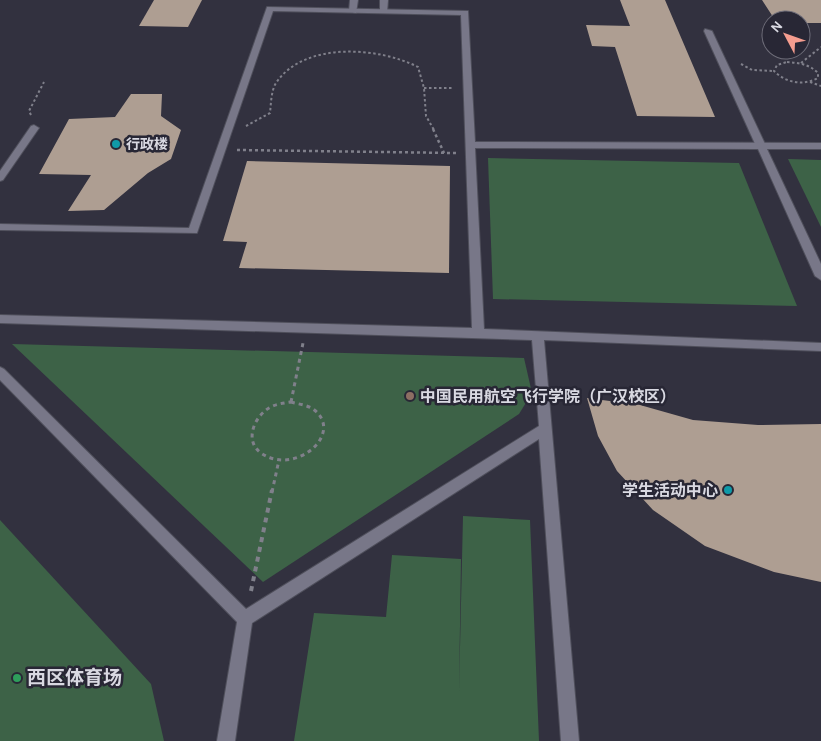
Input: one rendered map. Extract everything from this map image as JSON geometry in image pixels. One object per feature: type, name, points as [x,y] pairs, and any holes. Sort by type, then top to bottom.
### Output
[{"type":"street","points":[[353,11],[354,0]]},
{"type":"street","points":[[384,0],[384,11]]},
{"type":"street","points":[[0,227],[193,231],[270,9],[465,13],[478,333]]},
{"type":"street","points":[[708,31],[821,276]]},
{"type":"street","points":[[0,178],[34,128]]},
{"type":"street","points":[[470,149],[821,146]]},
{"type":"street","points":[[0,320],[478,333],[821,347]]},
{"type":"street","points":[[538,335],[570,741]]},
{"type":"street","points":[[0,372],[245,619]]},
{"type":"street","points":[[226,741],[245,619],[545,429]]},
{"type":"path","points":[[801,63],[821,47]]},
{"type":"path","points":[[226,137],[270,113],[275,84],[295,66],[324,54],[341,51],[377,52],[395,56],[418,67],[424,88],[426,116],[438,137],[444,153]]},
{"type":"path","points":[[718,52],[752,70],[774,71],[788,80],[810,82],[821,86]]},
{"type":"path","points":[[774,71],[774,67],[781,63],[801,63],[819,73],[818,78],[810,82]]},
{"type":"path","points":[[34,128],[29,111],[44,82]]},
{"type":"path","points":[[424,88],[468,89]]},
{"type":"path","points":[[221,149],[444,153],[470,149]]},
{"type":"path","points":[[291,402],[306,328]]},
{"type":"path","points":[[279,403],[302,403],[312,407],[320,414],[324,422],[324,432],[321,441],[314,450],[303,456],[291,460],[279,460],[268,457],[259,451],[253,443],[252,433],[254,424],[264,412],[279,403]]},
{"type":"path","points":[[245,619],[279,460]]},
{"type":"green space","points":[[488,158],[739,163],[797,306],[493,299]]},
{"type":"green space","points":[[788,159],[821,160],[821,227]]},
{"type":"green space","points":[[12,344],[524,358],[532,393],[519,414],[263,582]]},
{"type":"green space","points":[[463,516],[530,520],[539,741],[294,741],[314,613],[386,617],[392,555],[461,559],[459,691]]},
{"type":"green space","points":[[0,520],[151,684],[164,741],[0,741]]},
{"type":"building","points":[[154,0],[202,0],[188,27],[139,26]]},
{"type":"building","points":[[620,0],[665,0],[715,117],[637,116],[615,47],[592,46],[586,25],[630,26]]},
{"type":"building","points":[[762,0],[821,0],[821,23],[811,23],[811,10],[768,10]]},
{"type":"building","name":"行政楼","points":[[131,94],[162,94],[161,116],[181,130],[171,159],[148,173],[104,210],[68,211],[91,175],[39,174],[69,119],[115,117]]},
{"type":"building","points":[[247,161],[450,166],[449,273],[239,268],[247,242],[223,241]]},
{"type":"building","name":"学生活动中心","points":[[587,398],[640,405],[693,420],[758,425],[821,424],[821,582],[774,572],[705,546],[653,510],[617,471],[598,436]]},
{"type":"place","name":"行政楼","points":[[116,144]]},
{"type":"place","name":"中国民用航空飞行学院（广汉校区）","points":[[410,396]]},
{"type":"place","name":"学生活动中心","points":[[728,490]]},
{"type":"place","name":"西区体育场","points":[[17,678]]}]
